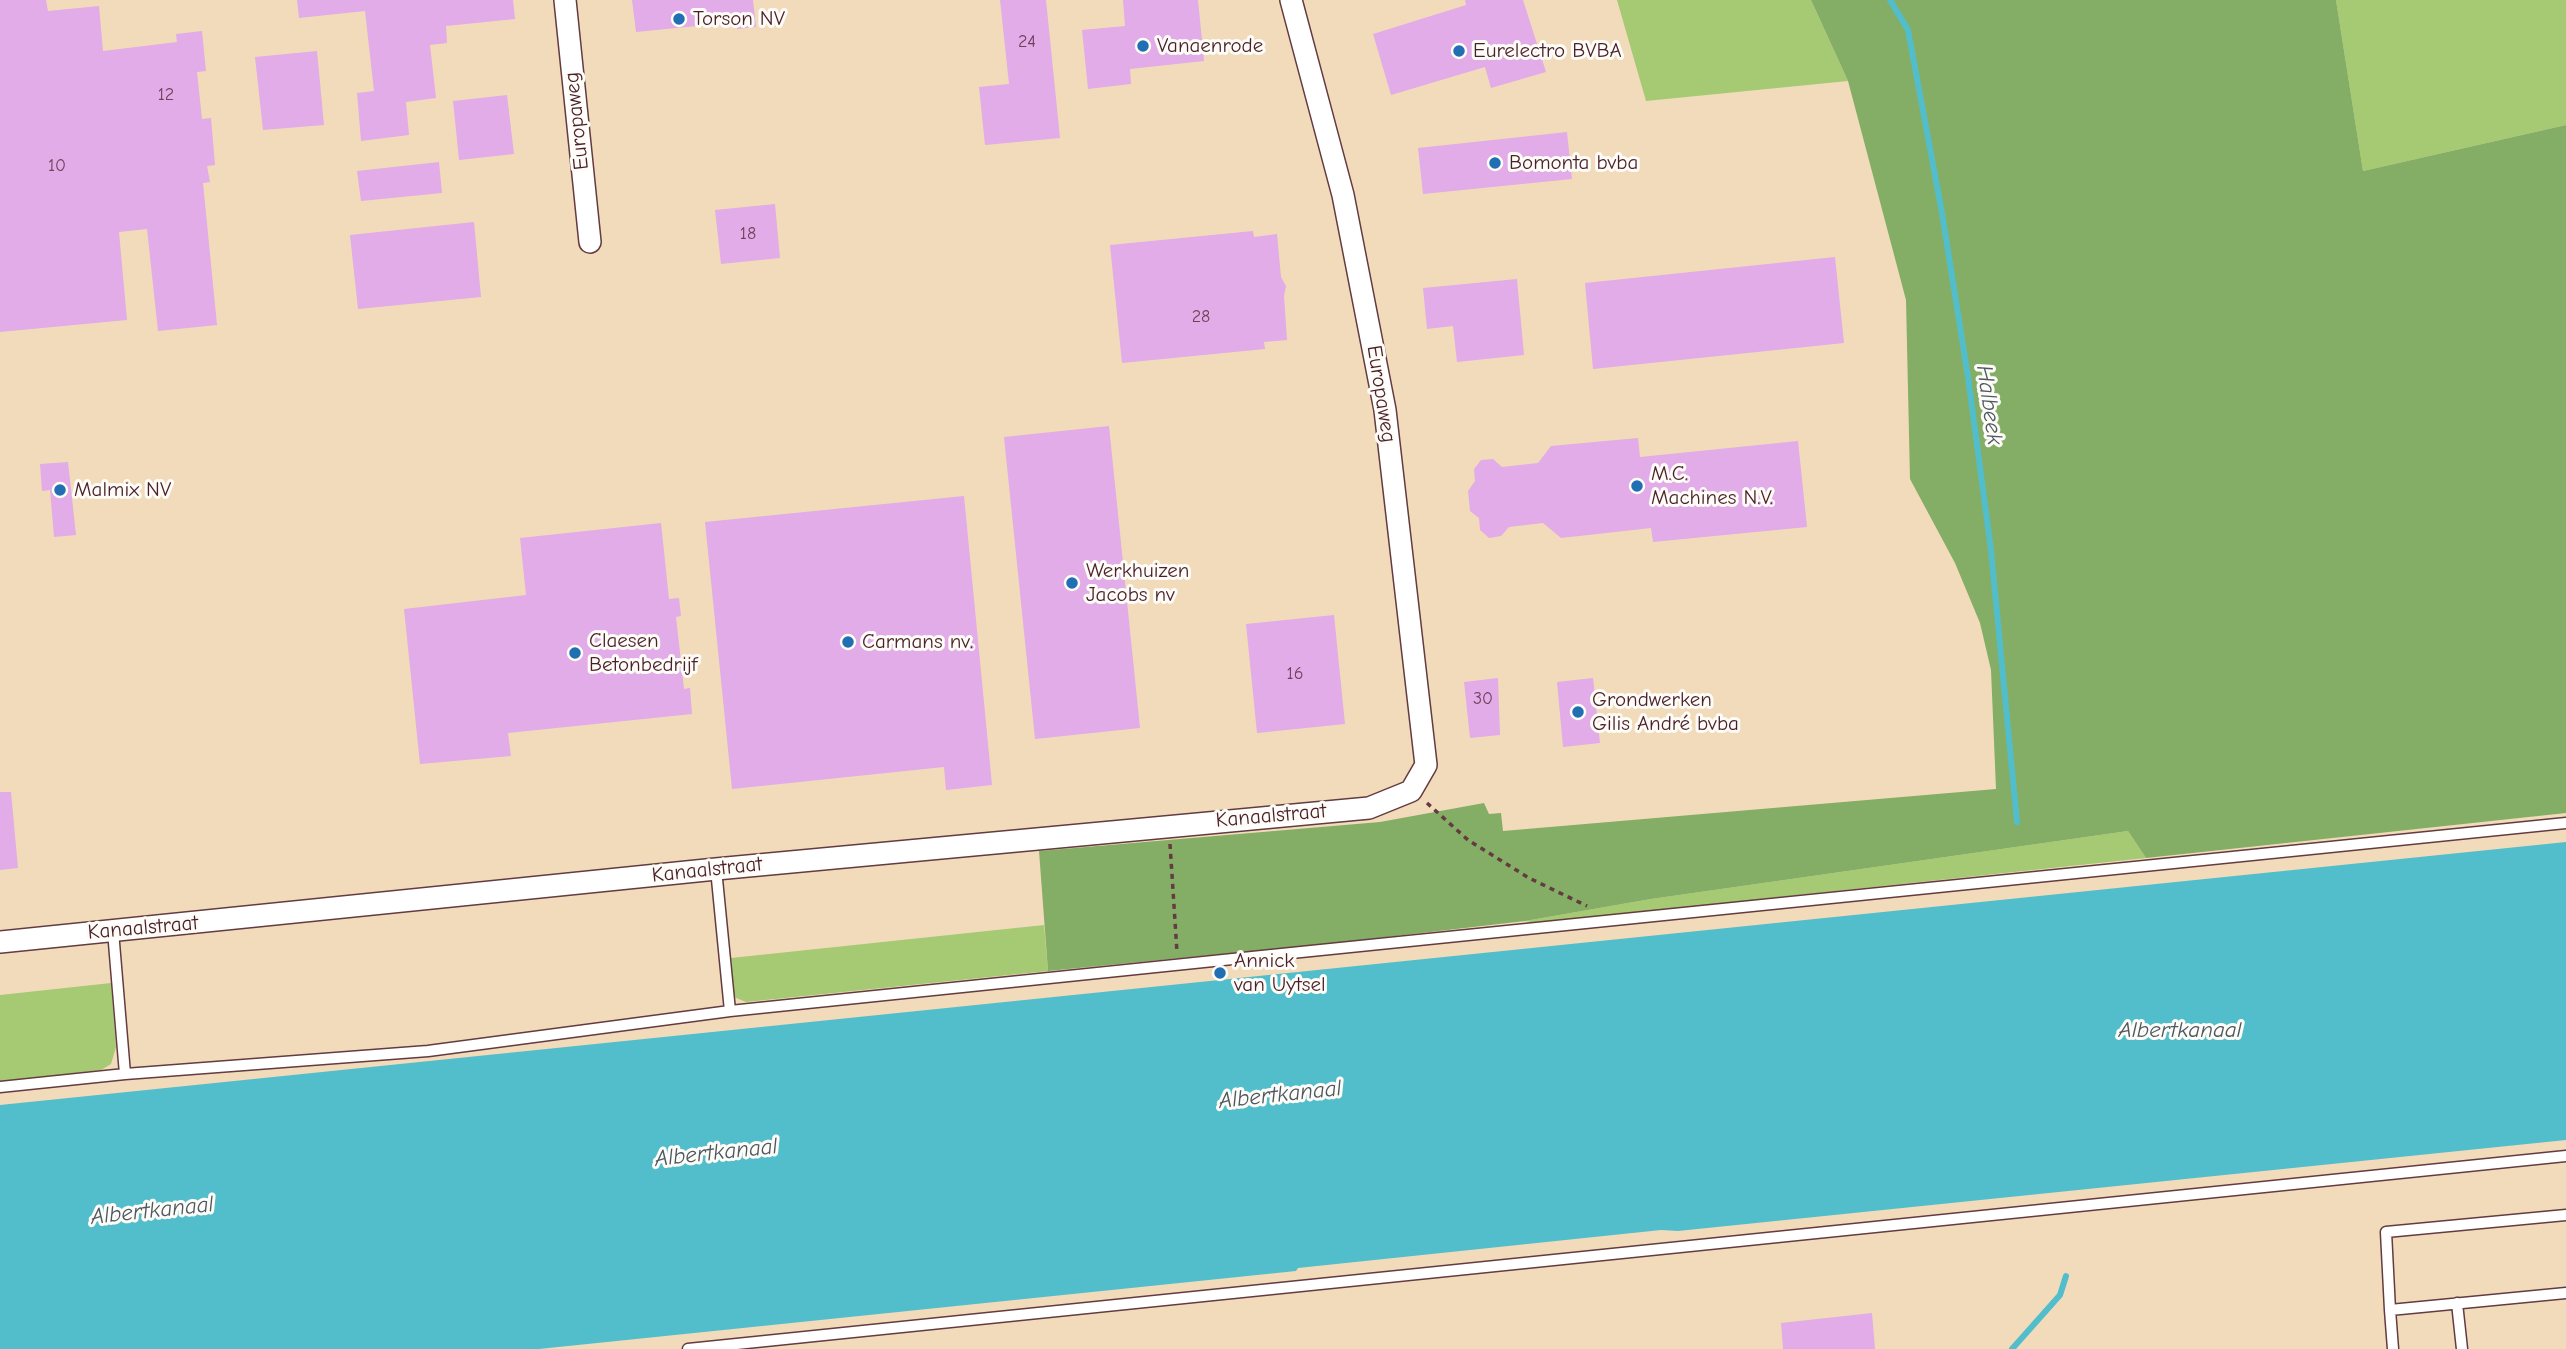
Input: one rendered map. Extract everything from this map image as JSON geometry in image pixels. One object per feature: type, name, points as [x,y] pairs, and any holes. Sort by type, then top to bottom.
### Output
[{"type":"street","name":"Europaweg","points":[[565,0],[590,242]]},
{"type":"street","name":"Europaweg","points":[[1291,0],[1343,195],[1385,410],[1426,765],[1411,791]]},
{"type":"street","name":"Kanaalstraat","points":[[0,942],[716,869],[1369,808],[1411,791]]},
{"type":"lane","points":[[0,1087],[125,1074],[428,1051],[730,1011],[1975,881],[2566,823]]},
{"type":"lane","points":[[716,869],[730,1011]]},
{"type":"lane","points":[[113,931],[125,1074]]},
{"type":"lane","points":[[688,1349],[2566,1156]]},
{"type":"lane","points":[[2393,1349],[2386,1232],[2566,1215]]},
{"type":"lane","points":[[2390,1310],[2566,1293]]},
{"type":"lane","points":[[2457,1303],[2462,1349]]},
{"type":"path","points":[[1411,791],[1468,839],[1529,878],[1614,920]]},
{"type":"path","points":[[1169,825],[1178,965]]},
{"type":"green space","points":[[1617,0],[1811,0],[1848,81],[1646,101]]},
{"type":"green space","points":[[1811,0],[2336,0],[2363,171],[2566,125],[2566,813],[2146,858],[2128,831],[1651,899],[1525,921],[1048,971],[1039,851],[1380,822],[1484,803],[1489,814],[1501,813],[1503,831],[1996,789],[1991,670],[1980,623],[1955,563],[1910,479],[1906,300],[1848,81]]},
{"type":"green space","points":[[2336,0],[2566,0],[2566,125],[2363,171]]},
{"type":"green space","points":[[2128,831],[2146,858],[1535,923],[1525,921],[1651,899]]},
{"type":"green space","points":[[1044,925],[1048,971],[746,1002],[734,997],[731,958]]},
{"type":"green space","points":[[111,983],[116,1047],[111,1064],[101,1070],[0,1082],[0,995]]},
{"type":"water","name":"Albertkanaal","points":[[2566,842],[2566,1140],[1678,1231],[1661,1230],[1298,1268],[1296,1271],[539,1349],[0,1349],[0,1105]]},
{"type":"building","points":[[0,0],[46,0],[48,11],[99,6],[103,51],[177,42],[176,34],[202,31],[206,71],[197,72],[202,119],[211,118],[215,165],[207,166],[210,182],[203,183],[217,325],[158,331],[147,229],[119,232],[127,320],[0,332]]},
{"type":"building","points":[[297,0],[513,0],[515,19],[446,26],[447,43],[430,45],[436,98],[406,102],[409,135],[361,141],[357,93],[374,91],[365,11],[299,18]]},
{"type":"building","name":"Torson NV","points":[[632,0],[753,0],[756,27],[737,29],[737,22],[636,32]]},
{"type":"building","points":[[1000,0],[1046,0],[1060,138],[985,145],[979,87],[1009,84]]},
{"type":"building","name":"Vanaenrode","points":[[1123,0],[1198,0],[1204,61],[1130,69],[1131,84],[1088,89],[1082,30],[1125,26]]},
{"type":"building","name":"Eurelectro BVBA","points":[[1465,0],[1523,0],[1546,72],[1491,88],[1485,67],[1391,95],[1373,34],[1466,5]]},
{"type":"building","points":[[317,51],[324,125],[263,130],[255,57]]},
{"type":"building","points":[[507,95],[514,154],[459,160],[453,101]]},
{"type":"building","name":"Bomonta bvba","points":[[1567,132],[1572,179],[1423,194],[1418,148]]},
{"type":"building","points":[[439,162],[442,193],[361,201],[357,171]]},
{"type":"building","points":[[775,204],[780,258],[721,264],[715,210]]},
{"type":"building","points":[[474,222],[481,297],[358,309],[350,235]]},
{"type":"building","points":[[1253,231],[1254,237],[1277,234],[1281,277],[1286,286],[1284,296],[1287,340],[1264,342],[1265,349],[1122,363],[1110,245]]},
{"type":"building","points":[[1835,257],[1844,343],[1593,369],[1585,283]]},
{"type":"building","points":[[1517,279],[1524,355],[1457,362],[1453,326],[1427,329],[1423,288]]},
{"type":"building","name":"Werkhuizen Jacobs nv","points":[[1109,426],[1140,728],[1035,739],[1004,437]]},
{"type":"building","name":"M.C. Machines N.V.","points":[[1638,438],[1640,457],[1798,441],[1807,527],[1653,542],[1651,528],[1561,538],[1543,523],[1509,527],[1501,536],[1489,538],[1480,530],[1479,518],[1470,511],[1468,491],[1475,481],[1474,469],[1481,460],[1493,459],[1502,467],[1538,463],[1551,446]]},
{"type":"building","name":"Malmix NV","points":[[68,462],[76,535],[54,537],[50,490],[42,491],[40,464]]},
{"type":"building","name":"Carmans nv.","points":[[964,496],[992,785],[946,790],[944,767],[732,789],[705,522]]},
{"type":"building","name":"Claesen Betonbedrijf","points":[[661,523],[669,599],[679,598],[681,616],[676,617],[684,689],[690,688],[692,714],[508,733],[511,756],[420,764],[404,609],[526,595],[520,538]]},
{"type":"building","points":[[1334,615],[1345,724],[1257,733],[1246,624]]},
{"type":"building","points":[[1498,678],[1500,735],[1470,738],[1464,682]]},
{"type":"building","name":"Grondwerken Gilis André bvba","points":[[1593,678],[1600,743],[1563,747],[1557,682]]},
{"type":"building","points":[[0,792],[11,792],[18,868],[0,870]]},
{"type":"building","points":[[1872,1313],[1875,1349],[1783,1349],[1781,1323]]},
{"type":"waterway","name":"Halbeek","points":[[1890,0],[1908,30],[1942,213],[1968,377],[1991,550],[2017,822]]},
{"type":"waterway","name":"Halbeek","points":[[2012,1349],[2060,1295],[2066,1276]]},
{"type":"place","name":"Torson NV","points":[[679,19]]},
{"type":"place","name":"Vanaenrode","points":[[1143,46]]},
{"type":"place","name":"Eurelectro BVBA","points":[[1459,51]]},
{"type":"place","name":"Bomonta bvba","points":[[1495,163]]},
{"type":"place","name":"M.C. Machines N.V.","points":[[1637,486]]},
{"type":"place","name":"Malmix NV","points":[[60,490]]},
{"type":"place","name":"Werkhuizen Jacobs nv","points":[[1072,583]]},
{"type":"place","name":"Carmans nv.","points":[[848,642]]},
{"type":"place","name":"Claesen Betonbedrijf","points":[[575,653]]},
{"type":"place","name":"Grondwerken Gilis André bvba","points":[[1578,712]]},
{"type":"place","name":"Annick van Uytsel","points":[[1220,973]]}]
